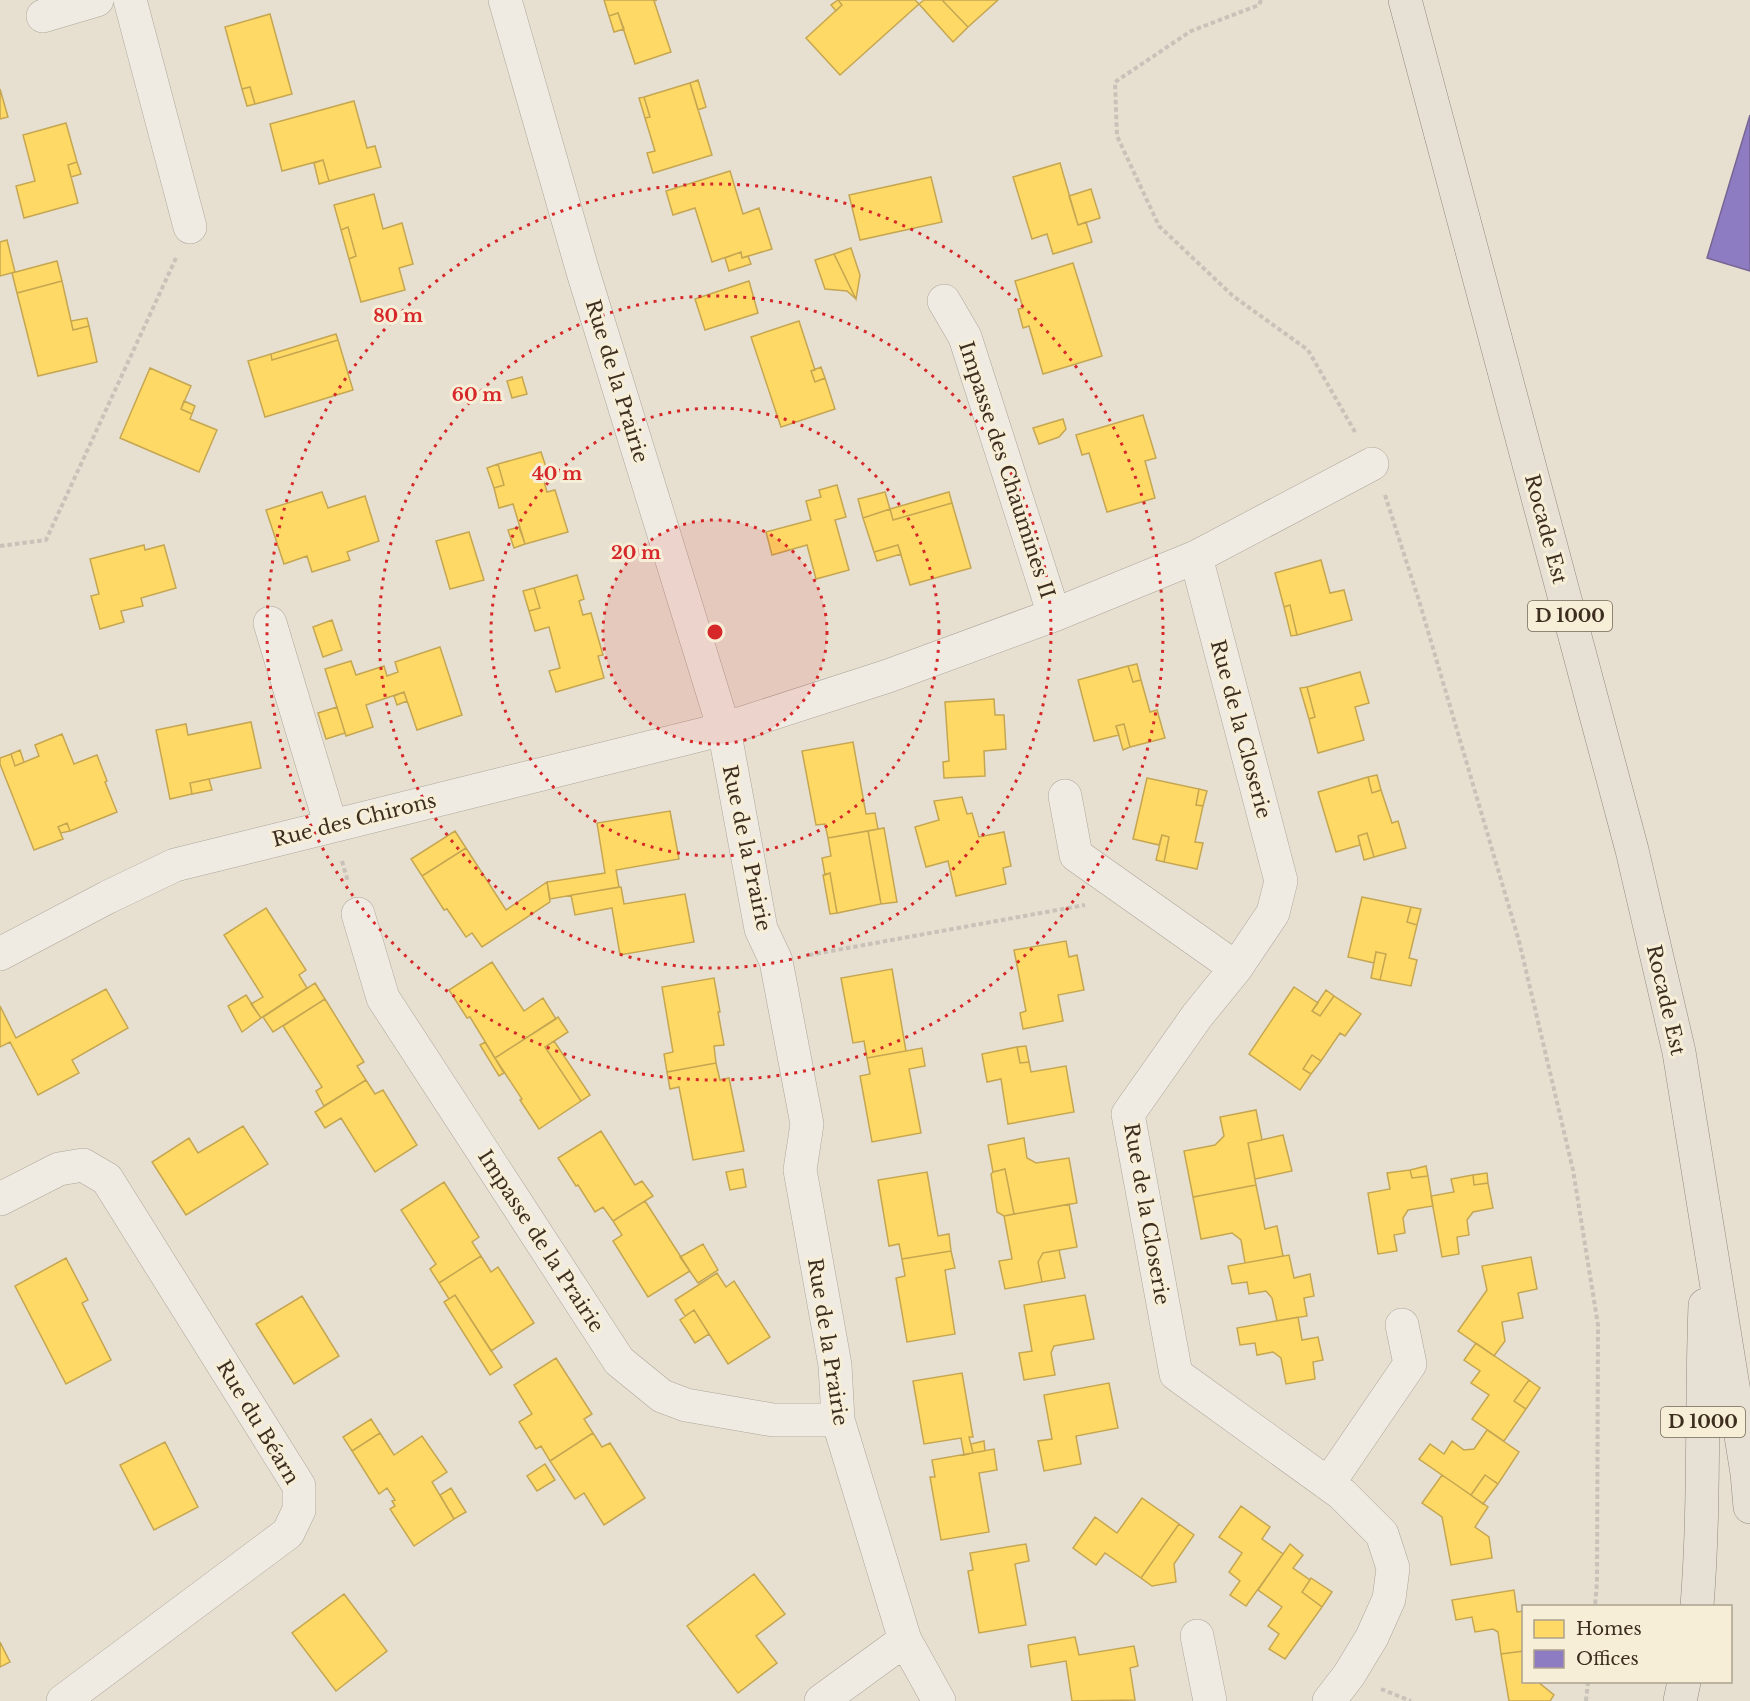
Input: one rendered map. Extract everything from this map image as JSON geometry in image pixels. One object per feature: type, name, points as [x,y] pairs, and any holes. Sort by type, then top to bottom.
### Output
[{"type":"main road","name":"Rocade Est","points":[[1405,0],[1632,850],[1679,1052],[1708,1238]]},
{"type":"main road","name":"D 1000","points":[[1708,1238],[1747,1473],[1750,1507]]},
{"type":"main road","name":"D 1000","points":[[1697,1605],[1701,1564],[1702,1385],[1708,1238]]},
{"type":"main road","points":[[1680,1701],[1684,1683]]},
{"type":"street","points":[[43,16],[97,0]]},
{"type":"street","points":[[130,0],[190,227]]},
{"type":"street","name":"Rue de la Prairie","points":[[505,0],[583,272],[724,729],[761,929],[776,961],[807,1124],[800,1170],[835,1365],[838,1420],[904,1640],[939,1701]]},
{"type":"street","name":"Impasse des Chaumines II","points":[[944,301],[965,337],[1054,615],[1196,557],[1372,464]]},
{"type":"street","name":"Rue de la Closerie","points":[[1196,557],[1281,881],[1273,913],[1236,968],[1197,1016],[1128,1114],[1176,1374],[1342,1494],[1382,1533],[1393,1568],[1389,1599],[1372,1637],[1349,1675],[1329,1701]]},
{"type":"street","name":"Rue des Chirons","points":[[0,954],[108,897],[175,866],[724,729],[888,676],[1054,615]]},
{"type":"street","points":[[270,623],[331,826]]},
{"type":"street","points":[[1065,796],[1076,855],[1236,968]]},
{"type":"street","name":"Impasse de la Prairie","points":[[358,914],[383,998],[619,1360],[662,1396],[686,1405],[773,1420],[838,1420]]},
{"type":"street","name":"Rue du Béarn","points":[[0,1199],[59,1169],[83,1165],[108,1179],[299,1486],[299,1510],[288,1533],[63,1701]]},
{"type":"street","points":[[1328,1484],[1410,1364],[1402,1325]]},
{"type":"street","points":[[1197,1636],[1210,1701]]},
{"type":"street","points":[[821,1701],[904,1640]]},
{"type":"path","points":[[1261,0],[1259,5],[1191,31],[1115,82],[1117,136],[1159,226],[1233,296],[1308,350],[1380,480],[1420,604],[1519,941],[1573,1170],[1598,1325],[1595,1605]]},
{"type":"path","points":[[0,546],[46,540],[190,227]]},
{"type":"path","points":[[331,826],[358,914]]},
{"type":"path","points":[[776,961],[1134,896]]},
{"type":"path","points":[[1586,1701],[1588,1683]]},
{"type":"building: Homes","points":[[604,0],[657,0],[654,1],[671,52],[635,64],[618,13],[609,16]]},
{"type":"building: Homes","points":[[838,0],[842,5],[836,11],[831,5]]},
{"type":"building: Homes","points":[[838,0],[915,0],[919,4],[840,75],[806,38],[842,5]]},
{"type":"building: Homes","points":[[924,0],[942,0],[968,27],[953,42],[919,4]]},
{"type":"building: Homes","points":[[942,0],[998,0],[968,27]]},
{"type":"building: Homes","points":[[618,13],[624,29],[614,32],[609,16]]},
{"type":"building: Homes","points":[[270,14],[292,94],[255,104],[250,87],[242,89],[225,27]]},
{"type":"building: Homes","points":[[698,80],[706,107],[698,110],[690,83]]},
{"type":"building: Homes","points":[[690,83],[712,155],[653,173],[647,153],[655,151],[645,118],[650,117],[644,97]]},
{"type":"building: Homes","points":[[250,87],[255,104],[247,106],[242,89]]},
{"type":"building: Homes","points":[[0,89],[8,117],[0,119]]},
{"type":"building: Homes","points":[[644,97],[650,117],[645,118],[639,98]]},
{"type":"building: Homes","points":[[354,101],[367,148],[375,146],[381,167],[329,181],[323,160],[282,171],[270,124]]},
{"type":"building: Homes","points":[[66,123],[77,162],[68,165],[78,203],[24,218],[16,186],[35,181],[23,135]]},
{"type":"building: Homes","points":[[323,160],[329,181],[319,184],[314,163]]},
{"type":"building: Homes","points":[[77,162],[81,174],[71,177],[68,165]]},
{"type":"building: Homes","points":[[1060,163],[1078,225],[1086,222],[1092,242],[1053,254],[1047,234],[1032,239],[1013,177]]},
{"type":"building: Homes","points":[[730,171],[743,214],[759,208],[772,249],[742,258],[741,252],[712,262],[695,208],[673,215],[666,191]]},
{"type":"building: Homes","points":[[931,177],[942,222],[860,240],[849,195]]},
{"type":"building: Homes","points":[[1091,189],[1100,218],[1078,225],[1069,196]]},
{"type":"building: Homes","points":[[374,194],[383,229],[402,223],[413,264],[399,268],[405,290],[361,302],[349,259],[356,256],[348,227],[341,230],[334,205]]},
{"type":"building: Homes","points":[[348,227],[356,256],[349,259],[341,230]]},
{"type":"building: Homes","points":[[7,240],[15,272],[0,276],[0,242]]},
{"type":"building: Homes","points":[[851,248],[860,275],[856,299],[834,254]]},
{"type":"building: Homes","points":[[741,252],[742,258],[748,256],[751,264],[729,271],[725,258]]},
{"type":"building: Homes","points":[[834,254],[856,299],[847,291],[825,289],[815,260]]},
{"type":"building: Homes","points":[[57,261],[62,281],[17,293],[12,273]]},
{"type":"building: Homes","points":[[1073,263],[1102,356],[1043,374],[1029,326],[1023,328],[1018,309],[1023,308],[1015,281]]},
{"type":"building: Homes","points":[[62,281],[73,330],[89,326],[97,362],[38,376],[17,293]]},
{"type":"building: Homes","points":[[749,281],[758,313],[705,330],[695,299]]},
{"type":"building: Homes","points":[[87,318],[89,326],[73,330],[71,321]]},
{"type":"building: Homes","points":[[799,321],[815,370],[811,371],[815,382],[825,378],[835,409],[781,427],[751,337]]},
{"type":"building: Homes","points":[[336,334],[338,340],[272,360],[271,354]]},
{"type":"building: Homes","points":[[338,340],[353,390],[265,417],[248,361],[271,354],[272,360]]},
{"type":"building: Homes","points":[[821,367],[825,378],[815,382],[811,371]]},
{"type":"building: Homes","points":[[150,368],[191,386],[181,409],[192,414],[190,419],[217,430],[199,472],[120,438]]},
{"type":"building: Homes","points":[[522,377],[527,394],[512,398],[507,381]]},
{"type":"building: Homes","points":[[184,401],[195,406],[192,414],[181,409]]},
{"type":"building: Homes","points":[[1143,415],[1156,458],[1145,461],[1155,498],[1107,512],[1089,453],[1082,455],[1076,435]]},
{"type":"building: Homes","points":[[1063,419],[1066,429],[1059,437],[1039,444],[1033,428]]},
{"type":"building: Homes","points":[[541,452],[549,476],[543,478],[547,492],[555,490],[568,532],[525,544],[513,504],[499,508],[494,488],[504,485],[498,464]]},
{"type":"building: Homes","points":[[498,464],[504,485],[494,488],[487,468]]},
{"type":"building: Homes","points":[[837,485],[846,517],[835,520],[849,570],[816,579],[807,545],[772,555],[766,532],[811,520],[806,501],[821,497],[819,490]]},
{"type":"building: Homes","points":[[322,492],[328,508],[365,496],[379,541],[347,552],[350,560],[312,572],[307,556],[284,564],[266,510]]},
{"type":"building: Homes","points":[[885,492],[890,509],[863,518],[858,499]]},
{"type":"building: Homes","points":[[949,492],[952,503],[893,520],[890,509]]},
{"type":"building: Homes","points":[[952,503],[971,568],[910,585],[898,545],[874,552],[863,518],[890,509],[893,520]]},
{"type":"building: Homes","points":[[519,527],[525,544],[514,548],[508,530]]},
{"type":"building: Homes","points":[[469,532],[484,580],[450,589],[436,541]]},
{"type":"building: Homes","points":[[144,545],[145,550],[164,545],[176,588],[141,598],[143,606],[121,611],[124,622],[100,629],[91,596],[99,594],[90,559]]},
{"type":"building: Homes","points":[[898,545],[901,554],[877,561],[874,552]]},
{"type":"building: Homes","points":[[1321,560],[1330,593],[1344,590],[1352,620],[1297,635],[1290,605],[1284,607],[1275,573]]},
{"type":"building: Homes","points":[[577,575],[584,599],[579,601],[583,615],[591,613],[603,655],[598,656],[604,678],[556,692],[549,671],[560,668],[549,627],[535,631],[529,611],[540,608],[534,588]]},
{"type":"building: Homes","points":[[534,588],[540,608],[529,611],[523,591]]},
{"type":"building: Homes","points":[[1290,605],[1297,635],[1291,636],[1284,607]]},
{"type":"building: Homes","points":[[332,620],[342,650],[323,657],[313,627]]},
{"type":"building: Homes","points":[[440,647],[462,715],[417,730],[404,692],[366,705],[373,727],[346,736],[325,669],[351,661],[356,675],[384,666],[387,676],[398,672],[395,662]]},
{"type":"building: Homes","points":[[1137,664],[1141,680],[1133,682],[1128,666]]},
{"type":"building: Homes","points":[[1128,666],[1133,682],[1141,680],[1150,712],[1157,710],[1165,738],[1130,747],[1124,724],[1116,726],[1119,735],[1094,741],[1078,680]]},
{"type":"building: Homes","points":[[1360,672],[1369,703],[1355,707],[1364,740],[1318,753],[1309,719],[1315,717],[1307,687]]},
{"type":"building: Homes","points":[[1307,687],[1315,717],[1309,719],[1300,688]]},
{"type":"building: Homes","points":[[404,692],[407,701],[397,705],[394,696]]},
{"type":"building: Homes","points":[[994,699],[995,715],[1004,715],[1006,749],[984,751],[985,776],[944,778],[943,762],[949,761],[945,702]]},
{"type":"building: Homes","points":[[337,707],[345,733],[326,739],[318,713]]},
{"type":"building: Homes","points":[[251,722],[261,768],[190,783],[192,794],[170,799],[156,730],[186,724],[188,735]]},
{"type":"building: Homes","points":[[1124,724],[1130,747],[1123,750],[1116,726]]},
{"type":"building: Homes","points":[[62,734],[74,764],[97,755],[117,812],[70,831],[67,823],[58,827],[63,839],[34,850],[0,764],[0,758],[11,754],[15,766],[39,756],[35,745]]},
{"type":"building: Homes","points":[[853,742],[866,814],[875,813],[878,829],[828,838],[825,824],[816,825],[802,751]]},
{"type":"building: Homes","points":[[20,750],[24,762],[15,766],[11,754]]},
{"type":"building: Homes","points":[[1377,775],[1381,790],[1372,793],[1368,777]]},
{"type":"building: Homes","points":[[1368,777],[1372,793],[1381,790],[1392,823],[1398,821],[1406,848],[1374,857],[1367,833],[1358,836],[1360,845],[1336,852],[1318,792]]},
{"type":"building: Homes","points":[[1147,778],[1199,789],[1196,805],[1203,806],[1195,842],[1203,843],[1197,869],[1164,862],[1169,837],[1162,835],[1159,845],[1133,839]]},
{"type":"building: Homes","points":[[209,779],[212,790],[192,794],[190,783]]},
{"type":"building: Homes","points":[[1199,789],[1207,791],[1203,806],[1196,805]]},
{"type":"building: Homes","points":[[962,797],[967,814],[972,813],[979,837],[1004,832],[1011,866],[1003,868],[1006,884],[956,896],[948,861],[926,867],[915,827],[939,820],[934,801]]},
{"type":"building: Homes","points":[[670,811],[679,859],[616,870],[619,887],[550,899],[547,882],[605,873],[597,823]]},
{"type":"building: Homes","points":[[67,823],[70,831],[61,833],[58,827]]},
{"type":"building: Homes","points":[[884,828],[897,902],[881,904],[868,831]]},
{"type":"building: Homes","points":[[455,831],[466,848],[422,876],[411,859]]},
{"type":"building: Homes","points":[[868,831],[881,904],[837,913],[830,873],[825,875],[822,858],[831,856],[828,838]]},
{"type":"building: Homes","points":[[1367,833],[1374,857],[1364,860],[1358,836]]},
{"type":"building: Homes","points":[[1162,835],[1169,837],[1164,862],[1156,860]]},
{"type":"building: Homes","points":[[466,848],[506,910],[547,882],[550,902],[482,947],[472,933],[466,937],[447,909],[444,910],[422,876]]},
{"type":"building: Homes","points":[[830,873],[837,913],[830,914],[823,875]]},
{"type":"building: Homes","points":[[621,887],[624,904],[685,894],[694,942],[620,955],[612,908],[575,915],[571,895]]},
{"type":"building: Homes","points":[[1362,897],[1411,907],[1407,922],[1417,925],[1409,958],[1417,960],[1411,986],[1380,980],[1386,954],[1376,952],[1374,963],[1348,957]]},
{"type":"building: Homes","points":[[1411,907],[1421,909],[1417,925],[1407,922]]},
{"type":"building: Homes","points":[[266,908],[306,970],[299,975],[307,988],[261,1018],[251,1004],[263,997],[224,935]]},
{"type":"building: Homes","points":[[1066,941],[1069,957],[1077,955],[1084,990],[1058,995],[1063,1021],[1023,1029],[1020,1013],[1026,1011],[1014,950]]},
{"type":"building: Homes","points":[[1376,952],[1386,954],[1380,980],[1371,978]]},
{"type":"building: Homes","points":[[492,962],[524,1011],[543,998],[556,1019],[495,1058],[470,1017],[467,1018],[449,990]]},
{"type":"building: Homes","points":[[892,969],[906,1051],[867,1058],[864,1041],[853,1043],[841,978]]},
{"type":"building: Homes","points":[[714,978],[724,1045],[714,1046],[716,1063],[667,1072],[664,1054],[673,1052],[662,987]]},
{"type":"building: Homes","points":[[315,983],[325,999],[273,1032],[263,1017]]},
{"type":"building: Homes","points":[[1294,987],[1318,1003],[1312,1011],[1320,1016],[1334,996],[1361,1014],[1345,1036],[1340,1033],[1321,1061],[1312,1055],[1303,1069],[1311,1074],[1300,1090],[1249,1054]]},
{"type":"building: Homes","points":[[106,989],[128,1028],[72,1060],[79,1073],[38,1095],[10,1042],[0,1047],[0,1006],[16,1038]]},
{"type":"building: Homes","points":[[1326,990],[1334,996],[1320,1016],[1312,1011]]},
{"type":"building: Homes","points":[[246,995],[261,1018],[242,1032],[228,1006]]},
{"type":"building: Homes","points":[[325,999],[364,1062],[357,1066],[366,1080],[324,1106],[316,1091],[322,1087],[283,1026]]},
{"type":"building: Homes","points":[[558,1017],[568,1032],[545,1047],[581,1101],[539,1129],[495,1058]]},
{"type":"building: Homes","points":[[554,1041],[590,1095],[581,1101],[545,1047]]},
{"type":"building: Homes","points":[[485,1042],[504,1073],[499,1076],[480,1045]]},
{"type":"building: Homes","points":[[1026,1046],[1029,1062],[1020,1063],[1017,1047]]},
{"type":"building: Homes","points":[[1017,1047],[1020,1063],[1029,1062],[1031,1072],[1066,1066],[1074,1112],[1008,1124],[1001,1079],[987,1082],[982,1054]]},
{"type":"building: Homes","points":[[922,1048],[925,1066],[909,1069],[921,1133],[872,1142],[860,1076],[870,1074],[867,1058]]},
{"type":"building: Homes","points":[[1312,1055],[1321,1061],[1311,1074],[1303,1069]]},
{"type":"building: Homes","points":[[716,1063],[720,1080],[729,1078],[744,1151],[693,1160],[679,1087],[670,1089],[667,1072]]},
{"type":"building: Homes","points":[[366,1080],[375,1094],[383,1090],[417,1145],[375,1172],[341,1118],[325,1128],[315,1112]]},
{"type":"building: Homes","points":[[1256,1110],[1262,1140],[1248,1143],[1256,1185],[1193,1197],[1184,1151],[1215,1145],[1224,1136],[1220,1117]]},
{"type":"building: Homes","points":[[243,1126],[268,1164],[186,1215],[152,1162],[189,1138],[198,1153]]},
{"type":"building: Homes","points":[[601,1131],[635,1185],[642,1181],[653,1196],[613,1221],[603,1207],[595,1212],[558,1158]]},
{"type":"building: Homes","points":[[1283,1135],[1292,1171],[1255,1179],[1248,1143]]},
{"type":"building: Homes","points":[[1024,1138],[1027,1158],[1036,1163],[1069,1158],[1077,1203],[1014,1214],[1005,1169],[993,1172],[988,1145]]},
{"type":"building: Homes","points":[[1426,1166],[1428,1176],[1412,1178],[1410,1170]]},
{"type":"building: Homes","points":[[743,1169],[746,1187],[730,1190],[726,1172]]},
{"type":"building: Homes","points":[[1005,1169],[1014,1214],[1004,1216],[997,1212],[991,1174]]},
{"type":"building: Homes","points":[[1410,1170],[1412,1178],[1428,1176],[1433,1206],[1408,1210],[1403,1218],[1405,1233],[1394,1235],[1397,1251],[1378,1254],[1368,1193],[1390,1189],[1387,1173]]},
{"type":"building: Homes","points":[[927,1172],[938,1236],[949,1234],[951,1251],[902,1259],[899,1244],[889,1246],[878,1180]]},
{"type":"building: Homes","points":[[1487,1173],[1488,1183],[1474,1185],[1473,1175]]},
{"type":"building: Homes","points":[[1473,1175],[1474,1185],[1488,1183],[1493,1208],[1473,1212],[1467,1220],[1469,1235],[1457,1237],[1459,1254],[1442,1257],[1431,1196],[1454,1192],[1451,1179]]},
{"type":"building: Homes","points":[[444,1182],[479,1237],[472,1242],[481,1256],[439,1283],[430,1269],[436,1264],[401,1210]]},
{"type":"building: Homes","points":[[1256,1185],[1265,1229],[1277,1226],[1283,1256],[1245,1263],[1241,1240],[1232,1233],[1201,1239],[1193,1197]]},
{"type":"building: Homes","points":[[645,1201],[690,1271],[648,1297],[613,1241],[622,1235],[613,1221]]},
{"type":"building: Homes","points":[[1069,1204],[1077,1247],[1043,1253],[1038,1262],[1042,1282],[1005,1289],[999,1261],[1012,1259],[1004,1216]]},
{"type":"building: Homes","points":[[703,1244],[718,1270],[698,1283],[680,1257]]},
{"type":"building: Homes","points":[[1059,1250],[1065,1278],[1042,1282],[1038,1262],[1043,1253]]},
{"type":"building: Homes","points":[[951,1251],[955,1268],[945,1270],[955,1334],[907,1342],[896,1278],[905,1276],[902,1259]]},
{"type":"building: Homes","points":[[1289,1255],[1294,1278],[1310,1274],[1314,1296],[1304,1298],[1307,1316],[1277,1321],[1272,1298],[1266,1291],[1249,1294],[1247,1282],[1232,1284],[1228,1266]]},
{"type":"building: Homes","points":[[481,1256],[491,1272],[498,1267],[534,1323],[491,1351],[455,1295],[449,1299],[439,1283]]},
{"type":"building: Homes","points":[[1531,1257],[1537,1289],[1518,1293],[1523,1318],[1502,1322],[1505,1341],[1494,1356],[1458,1331],[1487,1290],[1482,1266]]},
{"type":"building: Homes","points":[[66,1258],[88,1300],[82,1303],[111,1360],[66,1384],[15,1286]]},
{"type":"building: Homes","points":[[717,1273],[726,1287],[734,1281],[770,1337],[728,1364],[694,1310],[685,1316],[675,1300]]},
{"type":"building: Homes","points":[[455,1295],[502,1367],[490,1375],[444,1302]]},
{"type":"building: Homes","points":[[1085,1295],[1094,1339],[1054,1346],[1051,1353],[1055,1375],[1024,1380],[1019,1353],[1032,1351],[1024,1305]]},
{"type":"building: Homes","points":[[302,1296],[339,1356],[294,1384],[256,1324]]},
{"type":"building: Homes","points":[[694,1310],[709,1334],[695,1343],[680,1320]]},
{"type":"building: Homes","points":[[1298,1317],[1302,1340],[1318,1337],[1323,1360],[1313,1362],[1315,1379],[1286,1384],[1281,1358],[1273,1352],[1257,1355],[1255,1343],[1240,1345],[1237,1328]]},
{"type":"building: Homes","points":[[1476,1343],[1529,1380],[1514,1401],[1526,1409],[1504,1441],[1472,1419],[1489,1395],[1471,1383],[1480,1371],[1464,1360]]},
{"type":"building: Homes","points":[[556,1358],[592,1414],[584,1419],[593,1433],[550,1461],[541,1446],[536,1449],[519,1422],[532,1414],[514,1385]]},
{"type":"building: Homes","points":[[962,1373],[973,1437],[969,1437],[973,1453],[964,1455],[961,1438],[924,1444],[913,1381]]},
{"type":"building: Homes","points":[[1529,1380],[1540,1388],[1526,1409],[1514,1401]]},
{"type":"building: Homes","points":[[1109,1383],[1118,1428],[1076,1436],[1081,1464],[1044,1471],[1038,1441],[1052,1439],[1044,1395]]},
{"type":"building: Homes","points":[[371,1419],[380,1433],[352,1451],[343,1437]]},
{"type":"building: Homes","points":[[1487,1430],[1519,1452],[1498,1484],[1485,1475],[1471,1495],[1419,1459],[1430,1444],[1444,1454],[1452,1441],[1464,1450],[1474,1449]]},
{"type":"building: Homes","points":[[380,1433],[394,1455],[422,1436],[447,1472],[432,1482],[454,1519],[414,1546],[390,1509],[395,1506],[392,1501],[395,1500],[387,1488],[379,1494],[352,1451]]},
{"type":"building: Homes","points":[[593,1433],[602,1447],[610,1443],[645,1498],[604,1525],[584,1493],[575,1499],[550,1461]]},
{"type":"building: Homes","points":[[984,1441],[985,1451],[973,1453],[971,1444]]},
{"type":"building: Homes","points":[[165,1442],[198,1507],[154,1530],[120,1465]]},
{"type":"building: Homes","points":[[994,1449],[997,1470],[979,1473],[989,1532],[941,1540],[930,1477],[935,1477],[932,1460]]},
{"type":"building: Homes","points":[[545,1464],[555,1480],[537,1491],[527,1476]]},
{"type":"building: Homes","points":[[1442,1475],[1488,1507],[1475,1527],[1489,1537],[1492,1558],[1451,1565],[1442,1517],[1422,1503]]},
{"type":"building: Homes","points":[[1485,1475],[1498,1484],[1483,1504],[1471,1495]]},
{"type":"building: Homes","points":[[451,1488],[466,1512],[454,1519],[440,1495]]},
{"type":"building: Homes","points":[[1142,1498],[1179,1524],[1141,1578],[1105,1553],[1096,1565],[1073,1548],[1095,1517],[1117,1533]]},
{"type":"building: Homes","points":[[1241,1506],[1270,1527],[1262,1539],[1283,1554],[1246,1606],[1230,1595],[1240,1581],[1229,1572],[1242,1553],[1219,1537]]},
{"type":"building: Homes","points":[[1179,1524],[1194,1535],[1174,1564],[1176,1582],[1152,1586],[1141,1578]]},
{"type":"building: Homes","points":[[1026,1544],[1029,1561],[1015,1564],[1026,1625],[979,1633],[968,1571],[973,1570],[970,1553]]},
{"type":"building: Homes","points":[[1290,1544],[1303,1555],[1293,1568],[1310,1580],[1302,1592],[1322,1607],[1285,1659],[1269,1649],[1279,1634],[1268,1626],[1282,1607],[1258,1590]]},
{"type":"building: Homes","points":[[754,1574],[785,1614],[756,1636],[777,1663],[738,1693],[687,1626]]},
{"type":"building: Homes","points":[[1311,1578],[1332,1592],[1322,1607],[1302,1592]]},
{"type":"building: Homes","points":[[1514,1590],[1517,1612],[1522,1611],[1522,1651],[1501,1654],[1498,1632],[1493,1629],[1475,1632],[1472,1617],[1456,1620],[1452,1600]]},
{"type":"building: Homes","points":[[344,1594],[387,1651],[336,1691],[292,1633]]},
{"type":"building: Homes","points":[[1075,1637],[1079,1655],[1134,1646],[1138,1666],[1130,1668],[1135,1700],[1072,1701],[1066,1661],[1031,1667],[1028,1645]]},
{"type":"building: Homes","points":[[0,1642],[10,1662],[0,1667]]},
{"type":"building: Homes","points":[[1522,1651],[1522,1683],[1539,1683],[1554,1695],[1550,1701],[1509,1701],[1501,1654]]},
{"type":"building: Offices","points":[[1750,115],[1750,271],[1707,258]]}]
